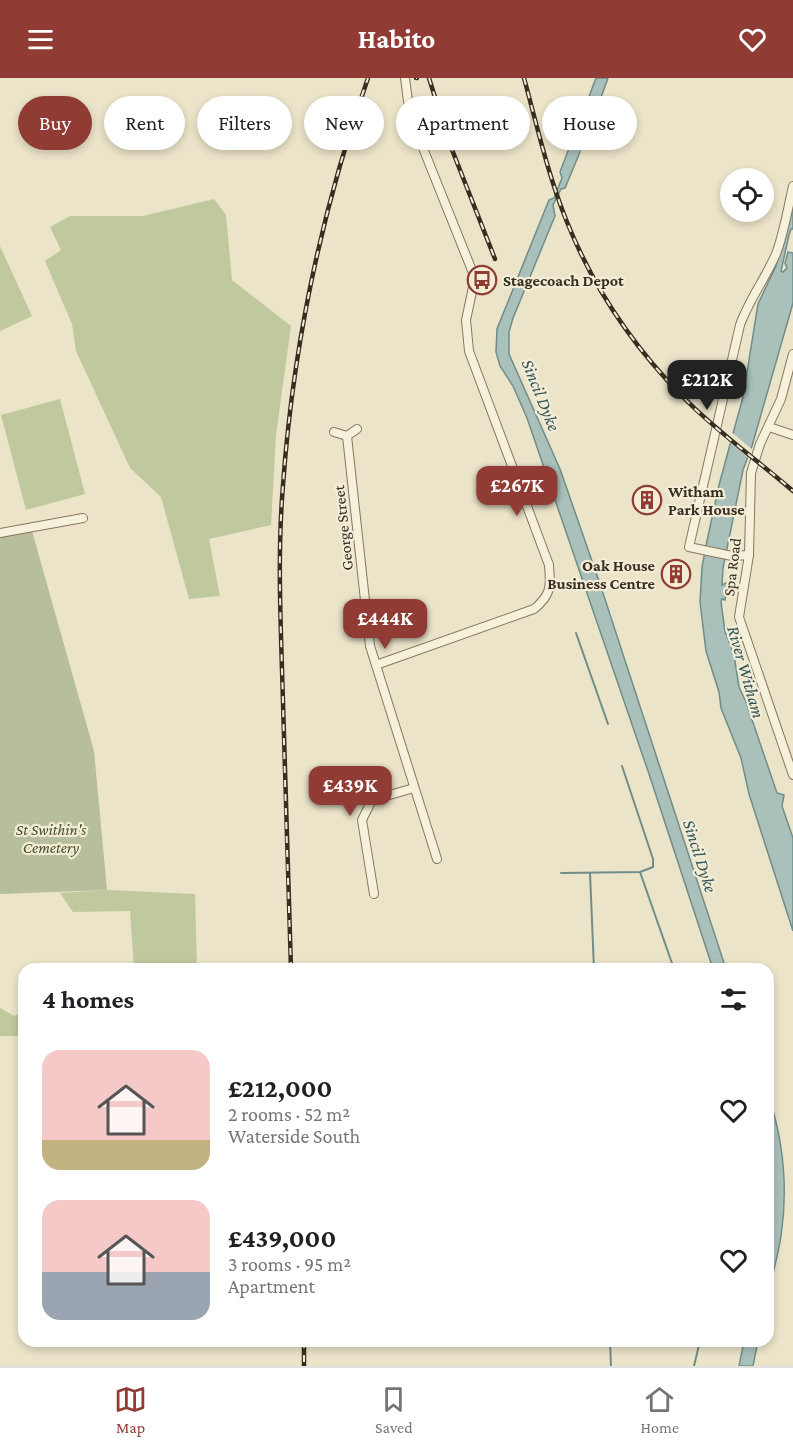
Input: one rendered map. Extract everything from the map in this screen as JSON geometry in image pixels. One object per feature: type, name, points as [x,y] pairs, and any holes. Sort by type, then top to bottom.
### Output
[{"type":"street","points":[[376,665],[534,609],[544,600],[551,585],[549,566],[469,351],[466,320],[475,278],[419,138],[408,101],[405,78]]},
{"type":"street","points":[[749,555],[732,556],[689,547],[740,325],[777,250],[793,186]]},
{"type":"street","name":"Spa Road","points":[[793,354],[781,399],[758,451],[750,480],[749,555],[739,622],[793,775]]},
{"type":"street","points":[[769,427],[793,435]]},
{"type":"street","points":[[334,432],[347,436],[357,429]]},
{"type":"street","name":"George Street","points":[[347,436],[370,646],[437,859]]},
{"type":"street","points":[[0,533],[83,518]]},
{"type":"street","points":[[374,894],[362,820],[372,800],[414,788]]},
{"type":"green space","points":[[214,199],[226,215],[232,280],[291,326],[276,435],[271,525],[209,539],[220,596],[189,599],[161,497],[130,468],[76,351],[72,324],[45,261],[61,250],[50,227],[70,216],[143,216]]},
{"type":"green space","points":[[0,246],[32,316],[0,331]]},
{"type":"green space","points":[[60,399],[85,494],[26,510],[1,415]]},
{"type":"green space","name":"St Swithin's Cemetery","points":[[30,524],[94,751],[107,890],[0,894],[0,529]]},
{"type":"green space","points":[[107,890],[195,894],[197,963],[134,963],[130,911],[73,912],[60,893]]},
{"type":"green space","points":[[0,1008],[14,1016],[18,1014],[18,1036],[0,1036]]},
{"type":"water","points":[[596,78],[608,78],[602,96],[589,96]]},
{"type":"water","points":[[568,150],[581,150],[565,188],[561,189],[553,205],[555,216],[513,318],[509,332],[509,354],[560,469],[724,963],[711,963],[527,418],[513,386],[500,366],[496,352],[497,329],[549,200],[554,198],[562,178],[560,172]]},
{"type":"water","points":[[793,195],[793,229],[789,235],[781,271],[787,268],[785,263],[788,252],[793,253],[793,303],[743,470],[723,568],[722,585],[728,582],[725,600],[722,599],[721,602],[725,631],[734,655],[739,687],[777,793],[784,795],[782,806],[793,838],[793,931],[749,794],[741,758],[721,708],[719,692],[706,651],[700,602],[702,567],[707,541],[719,485],[743,397],[758,304],[776,266]]},
{"type":"water","points":[[774,1116],[781,1146],[784,1182],[780,1243],[774,1269]]},
{"type":"water","points":[[743,1347],[757,1347],[753,1366],[739,1366]]},
{"type":"pier","points":[[730,431],[753,450],[751,460],[728,441]]},
{"type":"waterway","points":[[576,633],[608,724]]},
{"type":"waterway","points":[[561,873],[640,872],[653,867],[653,859],[622,766]]},
{"type":"waterway","points":[[640,872],[672,963]]},
{"type":"waterway","points":[[590,873],[594,963]]},
{"type":"waterway","points":[[610,1347],[611,1366]]},
{"type":"waterway","points":[[694,1366],[699,1347]]},
{"type":"railway","points":[[291,963],[280,594],[283,485],[294,381],[312,278],[337,177],[368,78]]},
{"type":"railway","points":[[429,78],[449,142],[495,259]]},
{"type":"railway","points":[[524,78],[560,204],[589,270],[616,315],[647,357],[695,409],[793,491]]},
{"type":"railway","points":[[304,1347],[304,1366]]},
{"type":"place","name":"Stagecoach Depot","points":[[482,280]]},
{"type":"place","name":"Witham Park House","points":[[647,500]]},
{"type":"place","name":"Oak House Business Centre","points":[[676,574]]},
{"type":"water label","name":"Sincil Dyke","points":[[541,395]]},
{"type":"water label","name":"River Witham","points":[[746,672]]},
{"type":"water label","name":"Sincil Dyke","points":[[700,856]]}]
